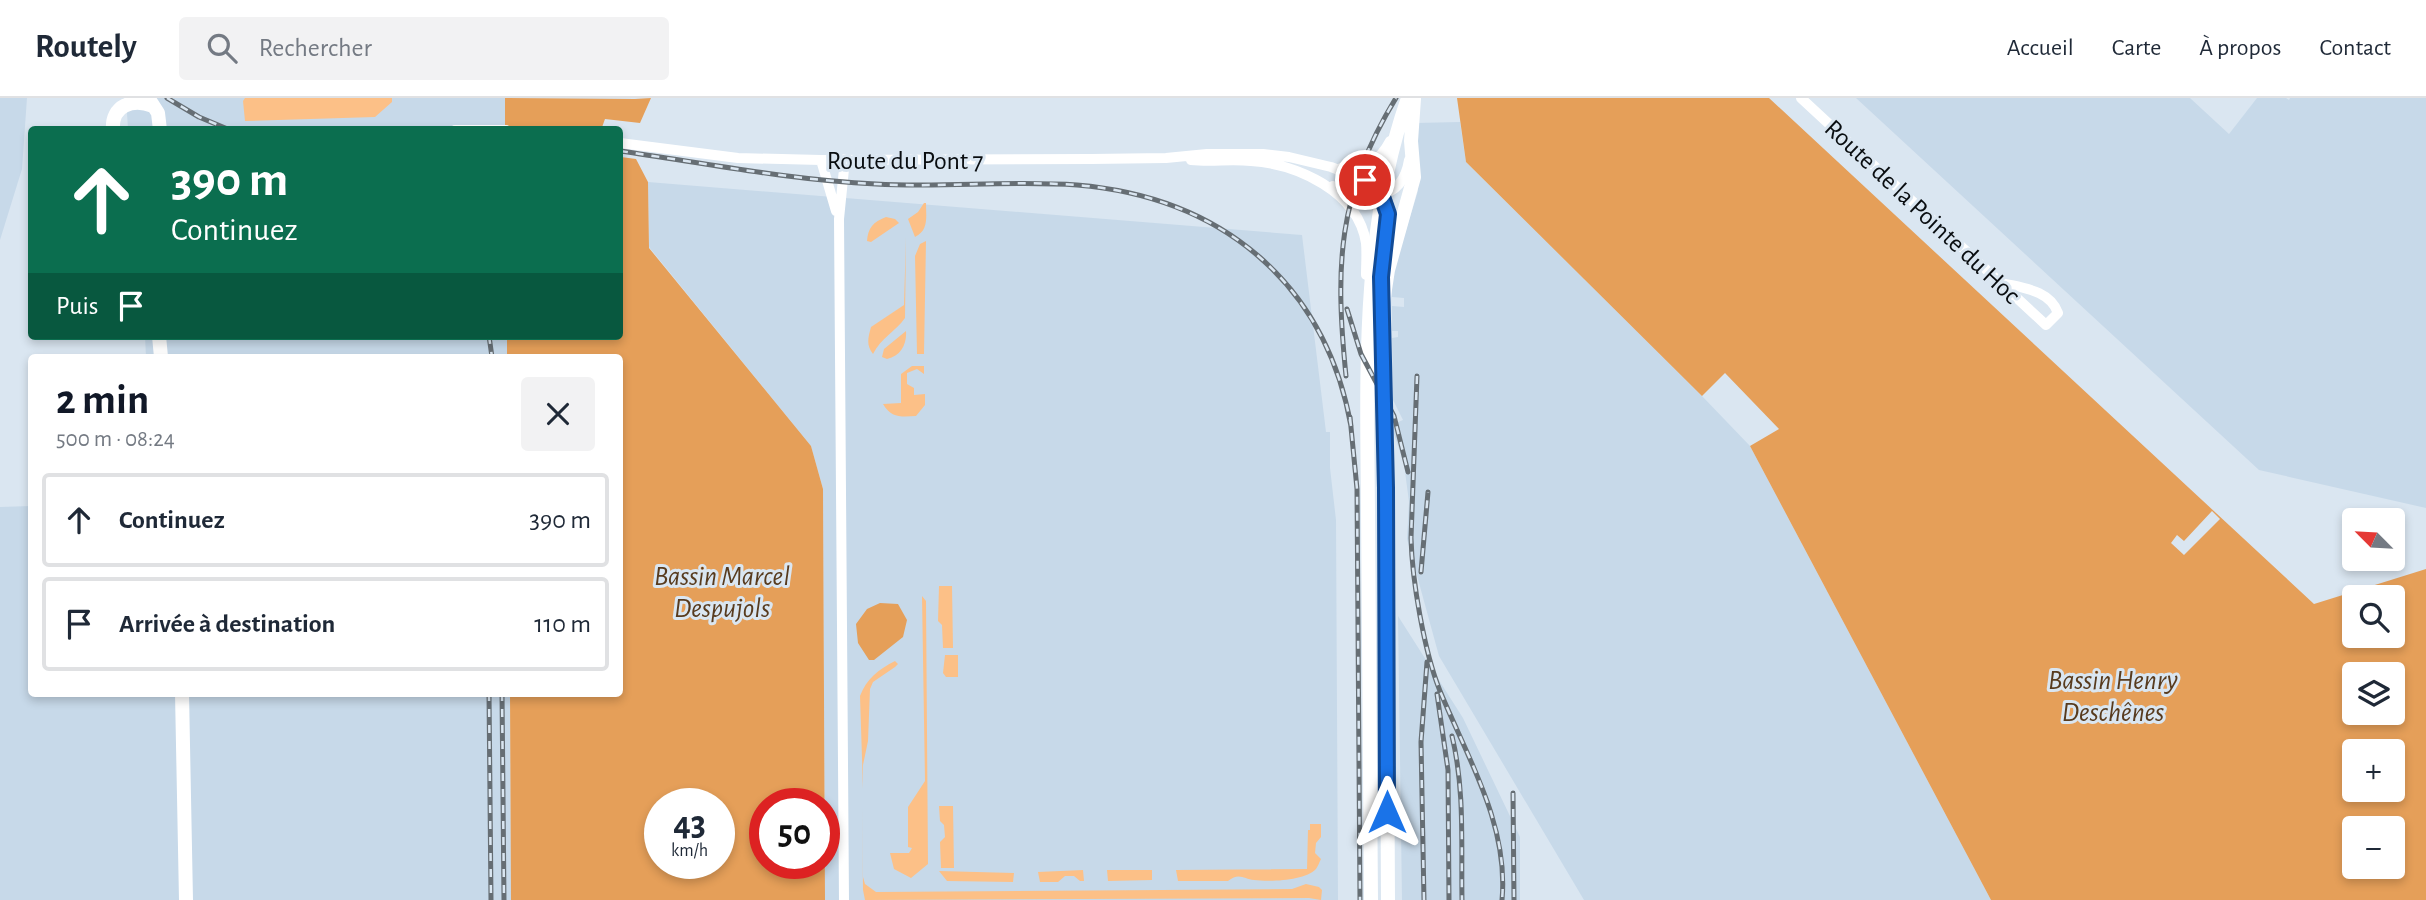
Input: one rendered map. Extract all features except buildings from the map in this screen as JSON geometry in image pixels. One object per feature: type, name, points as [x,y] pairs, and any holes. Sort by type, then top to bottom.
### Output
[{"type":"main road","points":[[1371,900],[1367,349],[1374,248],[1381,194],[1392,147],[1408,98]]},
{"type":"main road","points":[[1388,900],[1382,309],[1388,270],[1412,190],[1414,98]]},
{"type":"main road","points":[[112,126],[120,104],[133,100],[151,102],[158,113],[160,126]]},
{"type":"main road","points":[[182,697],[186,900]]},
{"type":"street","points":[[1331,167],[1360,168],[1376,161],[1390,142],[1408,98]]},
{"type":"street","name":"Route de la Pointe du Hoc","points":[[1801,98],[2046,324],[2058,313],[2055,304],[2036,291],[2002,283]]},
{"type":"street","points":[[1166,158],[1271,163],[1356,195],[1372,197],[1391,190],[1405,174],[1409,164],[1411,141]]},
{"type":"street","name":"Route du Pont 7","points":[[623,143],[738,158],[1166,158]]},
{"type":"street","points":[[1166,158],[1207,154],[1272,155],[1331,167],[1365,180],[1381,194],[1388,214],[1381,277],[1382,309]]},
{"type":"street","points":[[844,900],[839,219],[845,159]]},
{"type":"street","points":[[821,160],[839,219]]},
{"type":"street","points":[[1313,178],[1344,201],[1361,227],[1366,242],[1367,349]]},
{"type":"shaded area","points":[[0,98],[27,98],[22,169],[0,240]]},
{"type":"shaded area","points":[[126,98],[505,98],[505,126],[128,126]]},
{"type":"shaded area","points":[[245,98],[392,98],[392,102],[375,117],[245,121]]},
{"type":"shaded area","points":[[1856,98],[2190,98],[2229,134],[2257,98],[2426,98],[2426,508],[2259,470]]},
{"type":"shaded area","points":[[1460,122],[1466,162],[1750,446],[1991,900],[1584,900],[1439,656],[1407,539],[1409,502],[1404,464],[1391,425],[1403,420],[1393,400],[1392,338],[1398,337],[1398,331],[1392,331],[1392,306],[1404,307],[1404,298],[1392,297],[1392,276],[1418,191],[1415,123]]},
{"type":"shaded area","points":[[648,182],[1302,235],[1326,432],[1330,432],[1330,468],[1336,520],[1338,900],[825,900],[825,879],[840,879],[840,788],[824,788],[823,489],[811,446],[649,247]]},
{"type":"shaded area","points":[[924,203],[925,227],[915,237],[908,219],[918,212]]},
{"type":"shaded area","points":[[886,217],[899,223],[871,242],[867,241],[872,226]]},
{"type":"shaded area","points":[[906,237],[905,318],[873,354],[868,341],[871,327],[904,305]]},
{"type":"shaded area","points":[[926,241],[924,354],[917,354],[915,256],[920,244]]},
{"type":"shaded area","points":[[906,331],[904,345],[899,352],[887,359],[882,357],[884,349]]},
{"type":"shaded area","points":[[145,340],[507,340],[507,354],[146,354]]},
{"type":"shaded area","points":[[912,366],[924,366],[924,374],[917,369],[907,373],[907,384],[914,388],[914,395],[925,394],[925,405],[916,416],[897,416],[889,412],[883,404],[901,403],[901,374]]},
{"type":"shaded area","points":[[28,506],[28,697],[510,697],[511,900],[0,900],[0,507]]},
{"type":"shaded area","points":[[939,586],[952,586],[953,648],[943,648],[942,625],[938,621]]},
{"type":"shaded area","points":[[922,596],[926,601],[928,864],[911,878],[894,869],[890,853],[909,853],[912,848],[908,847],[908,807],[925,781]]},
{"type":"shaded area","points":[[1398,616],[1463,718],[1520,837],[1520,900],[1402,900]]},
{"type":"shaded area","points":[[945,655],[958,655],[958,677],[946,677],[943,673]]},
{"type":"shaded area","points":[[895,661],[898,664],[873,682],[870,689],[863,789],[860,696],[874,675]]},
{"type":"shaded area","points":[[862,804],[863,877],[865,884],[876,892],[1292,889],[1306,884],[1322,890],[1321,900],[865,900],[863,890]]},
{"type":"shaded area","points":[[939,806],[953,806],[954,868],[941,868],[940,842],[945,837]]},
{"type":"shaded area","points":[[1310,824],[1321,824],[1321,837],[1316,843],[1315,853],[1321,859],[1311,873],[1277,881],[1238,876],[1228,881],[1178,881],[1176,870],[1307,869]]},
{"type":"shaded area","points":[[1083,870],[1084,881],[1074,876],[1065,876],[1058,882],[1040,882],[1038,872]]},
{"type":"shaded area","points":[[1107,870],[1152,870],[1152,880],[1108,881]]},
{"type":"shaded area","points":[[939,871],[1014,873],[1013,882],[947,881]]},
{"type":"water","points":[[505,98],[651,98],[640,123],[605,119],[602,126],[505,126]]},
{"type":"water","name":"Bassin Henry Deschênes","points":[[1457,98],[1769,98],[2314,604],[2342,595],[2342,648],[2405,648],[2405,585],[2375,585],[2426,569],[2426,900],[1991,900],[1750,446],[1779,429],[1725,373],[1702,396],[1466,162]]},
{"type":"water","name":"Bassin Marcel Despujols","points":[[623,157],[636,159],[648,182],[649,248],[811,446],[823,489],[824,788],[749,788],[749,879],[825,879],[825,900],[511,900],[510,697],[623,697],[623,354],[507,354],[507,340],[623,340]]},
{"type":"water","points":[[880,603],[898,604],[907,620],[903,637],[874,660],[869,660],[858,643],[856,624],[867,609]]},
{"type":"pier","points":[[2212,511],[2220,519],[2184,555],[2171,543],[2177,535],[2184,541]]},
{"type":"railway","points":[[167,98],[220,126]]},
{"type":"railway","points":[[1346,376],[1341,300],[1345,232],[1351,199],[1362,167],[1376,133],[1396,98]]},
{"type":"railway","points":[[623,151],[844,182],[901,185],[1077,185],[1129,193],[1177,207],[1220,229],[1258,256],[1291,290],[1317,329],[1338,375],[1351,426]]},
{"type":"railway","points":[[1347,309],[1361,354],[1394,416],[1408,472]]},
{"type":"railway","points":[[490,340],[492,354]]},
{"type":"railway","points":[[1417,376],[1411,538],[1416,594],[1434,675],[1493,818],[1502,872],[1502,900]]},
{"type":"railway","points":[[1350,417],[1357,489],[1360,900]]},
{"type":"railway","points":[[1421,572],[1428,492]]},
{"type":"railway","points":[[1424,900],[1421,742],[1427,662]]},
{"type":"railway","points":[[1437,694],[1448,770],[1449,900]]},
{"type":"railway","points":[[489,697],[491,900]]},
{"type":"railway","points":[[502,697],[504,900]]},
{"type":"railway","points":[[1452,736],[1461,797],[1462,900]]},
{"type":"railway","points":[[1513,793],[1514,900]]},
{"type":"route","points":[[1365,180],[1381,194],[1388,214],[1381,277],[1386,488],[1387,812]]}]
